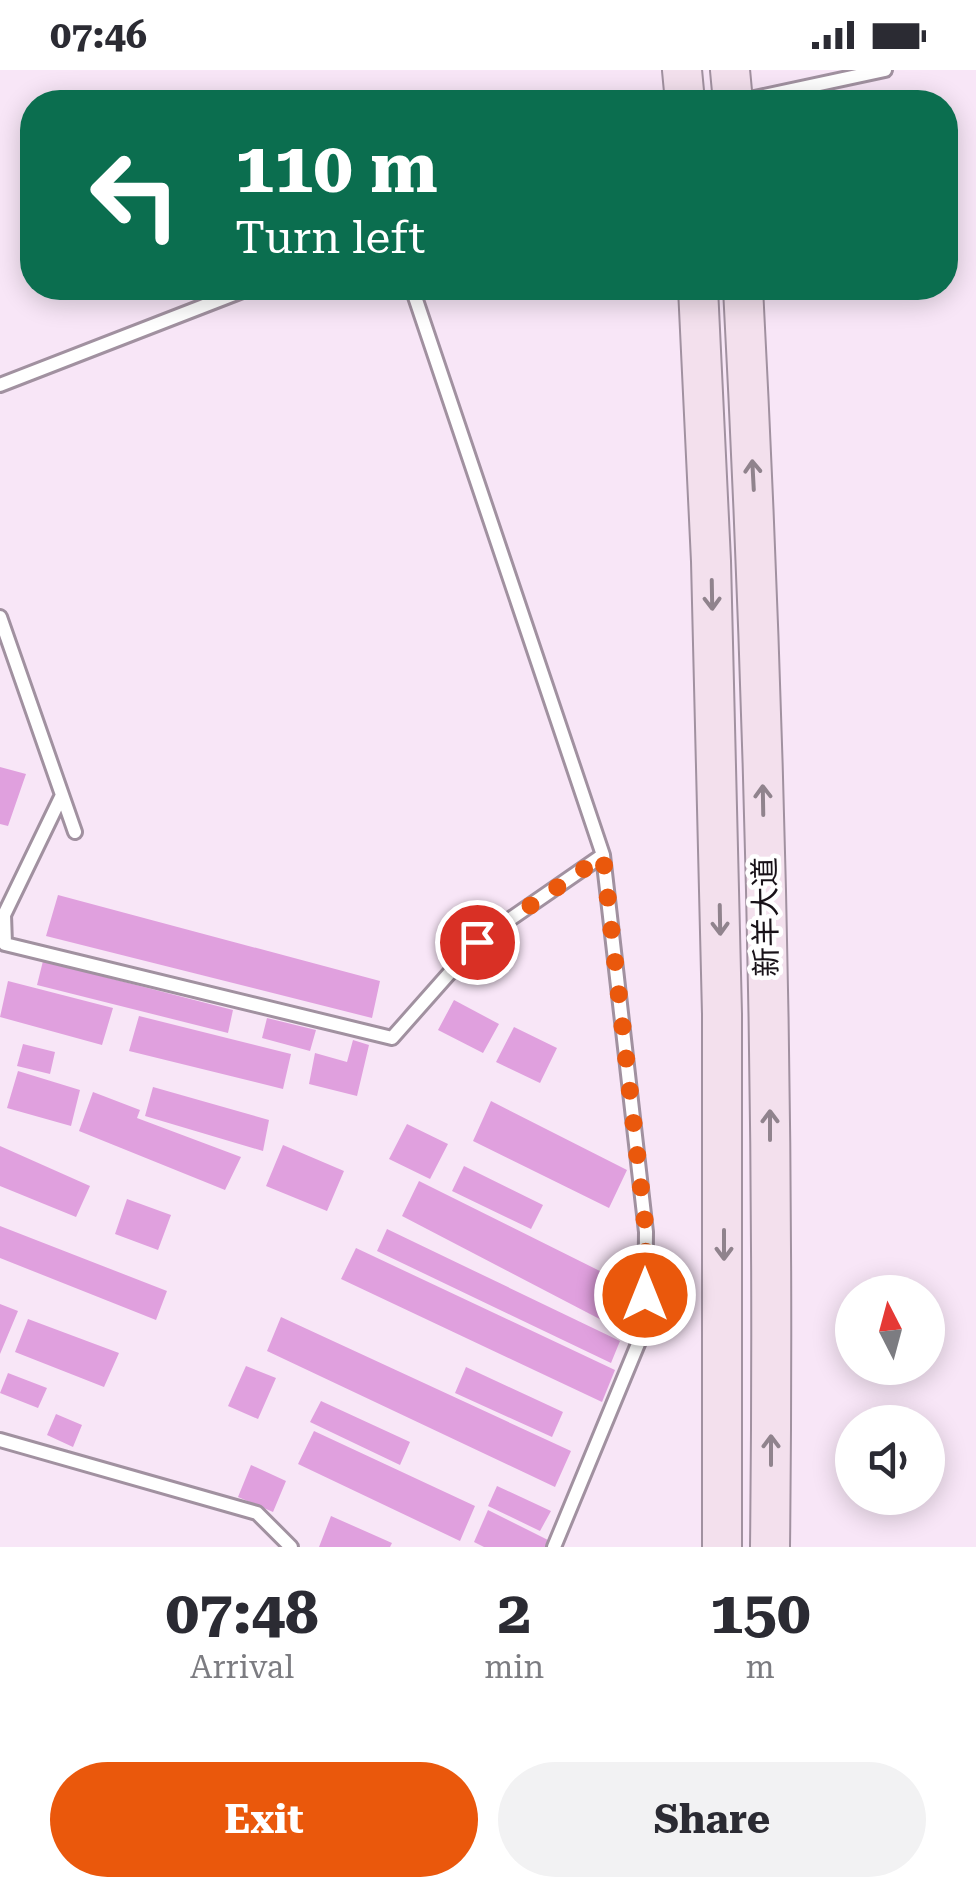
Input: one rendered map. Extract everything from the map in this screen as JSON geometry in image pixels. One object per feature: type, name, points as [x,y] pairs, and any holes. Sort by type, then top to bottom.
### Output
[{"type":"main road","name":"新羊大道","points":[[699,300],[711,561],[722,1014],[722,1547]]},
{"type":"main road","name":"新羊大道","points":[[744,300],[757,555],[769,1022],[770,1547]]},
{"type":"lane","points":[[789,90],[885,70]]},
{"type":"lane","points":[[0,384],[219,300]]},
{"type":"lane","points":[[416,300],[603,856],[646,1232],[645,1327],[554,1547]]},
{"type":"lane","points":[[0,617],[75,832]]},
{"type":"lane","points":[[62,796],[4,914],[5,944],[392,1038],[477,942],[603,856]]},
{"type":"lane","points":[[0,1440],[257,1513],[292,1547]]},
{"type":"building","points":[[0,767],[26,774],[8,826],[0,824]]},
{"type":"building","points":[[58,895],[380,981],[372,1018],[46,936]]},
{"type":"building","points":[[43,961],[233,1010],[228,1033],[37,985]]},
{"type":"building","points":[[8,981],[113,1008],[102,1045],[0,1017]]},
{"type":"building","points":[[454,1000],[499,1024],[483,1053],[438,1030]]},
{"type":"building","points":[[139,1016],[291,1054],[283,1089],[129,1051]]},
{"type":"building","points":[[267,1018],[316,1030],[310,1051],[262,1038]]},
{"type":"building","points":[[514,1027],[557,1048],[540,1083],[496,1062]]},
{"type":"building","points":[[353,1040],[369,1045],[357,1096],[309,1084],[315,1053],[347,1062]]},
{"type":"building","points":[[23,1044],[55,1052],[50,1074],[17,1066]]},
{"type":"building","points":[[18,1071],[80,1090],[71,1126],[7,1108]]},
{"type":"building","points":[[153,1087],[269,1120],[263,1151],[145,1116]]},
{"type":"building","points":[[93,1092],[140,1110],[137,1118],[241,1157],[225,1190],[79,1131]]},
{"type":"building","points":[[491,1101],[627,1170],[609,1208],[473,1141]]},
{"type":"building","points":[[407,1124],[448,1144],[430,1179],[389,1159]]},
{"type":"building","points":[[283,1145],[344,1171],[327,1211],[266,1186]]},
{"type":"building","points":[[0,1146],[90,1186],[76,1217],[0,1186]]},
{"type":"building","points":[[464,1166],[543,1205],[531,1229],[452,1191]]},
{"type":"building","points":[[419,1181],[630,1286],[613,1326],[402,1216]]},
{"type":"building","points":[[127,1199],[171,1215],[158,1250],[115,1234]]},
{"type":"building","points":[[0,1226],[167,1291],[156,1320],[0,1258]]},
{"type":"building","points":[[387,1229],[620,1341],[611,1363],[377,1251]]},
{"type":"building","points":[[356,1248],[615,1370],[602,1402],[341,1279]]},
{"type":"building","points":[[0,1304],[18,1311],[0,1354]]},
{"type":"building","points":[[281,1317],[571,1451],[555,1487],[267,1351]]},
{"type":"building","points":[[28,1319],[119,1353],[104,1387],[15,1352]]},
{"type":"building","points":[[246,1366],[276,1378],[258,1419],[228,1406]]},
{"type":"building","points":[[466,1367],[563,1412],[552,1437],[455,1393]]},
{"type":"building","points":[[8,1373],[47,1388],[38,1408],[0,1393]]},
{"type":"building","points":[[321,1401],[410,1442],[400,1465],[310,1422]]},
{"type":"building","points":[[56,1414],[82,1425],[73,1447],[47,1435]]},
{"type":"building","points":[[314,1431],[475,1506],[460,1541],[298,1464]]},
{"type":"building","points":[[251,1465],[286,1481],[273,1512],[238,1497]]},
{"type":"building","points":[[497,1486],[551,1511],[540,1531],[488,1506]]},
{"type":"building","points":[[488,1510],[548,1540],[545,1547],[484,1547],[474,1542]]},
{"type":"building","points":[[331,1516],[392,1543],[390,1547],[319,1547]]},
{"type":"route","points":[[477,942],[603,856],[646,1232],[645,1295]]}]
